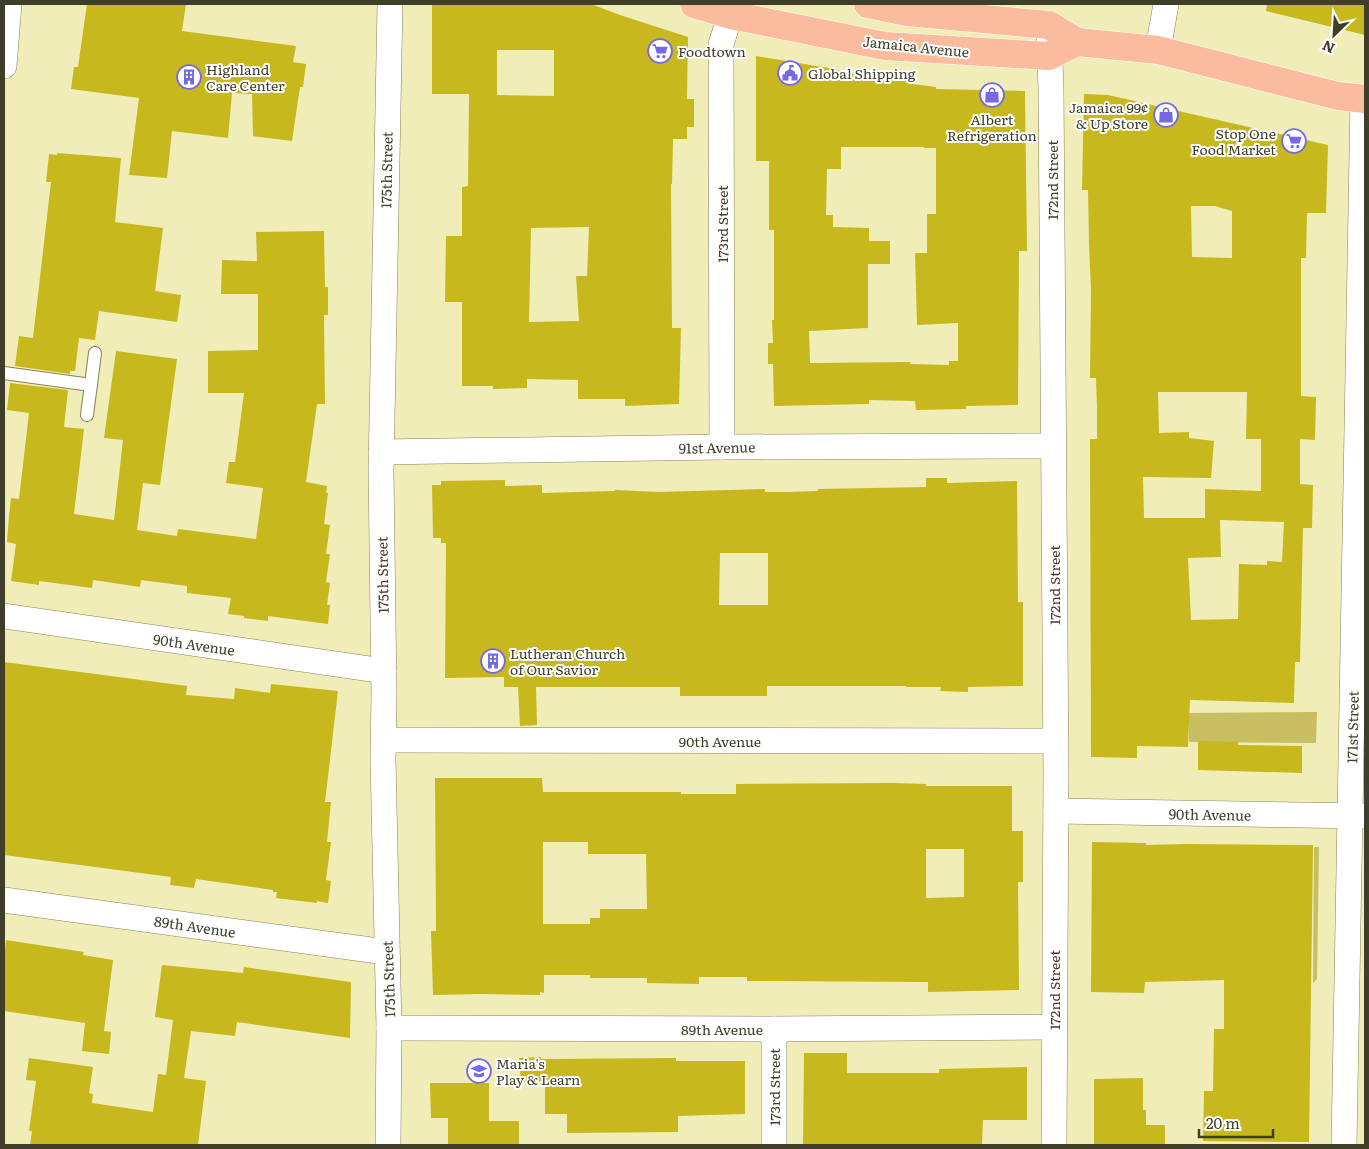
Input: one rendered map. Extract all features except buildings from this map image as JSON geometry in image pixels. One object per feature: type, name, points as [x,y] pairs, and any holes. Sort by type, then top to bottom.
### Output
[{"type":"main road","name":"Jamaica Avenue","points":[[694,4],[732,9],[885,46],[1049,56]]},
{"type":"main road","points":[[868,4],[907,12],[1049,25],[1077,42],[1158,50],[1338,96],[1364,99]]},
{"type":"main road","points":[[1049,56],[1077,42]]},
{"type":"street","points":[[4,66],[9,4]]},
{"type":"street","name":"175th Street","points":[[388,1145],[389,1028],[386,952],[381,452],[390,4]]},
{"type":"street","points":[[1158,50],[1166,4]]},
{"type":"street","name":"173rd Street","points":[[722,447],[721,44],[732,9]]},
{"type":"street","name":"172nd Street","points":[[1049,25],[1056,812],[1054,1145]]},
{"type":"street","name":"171st Street","points":[[1344,1145],[1358,816],[1364,99]]},
{"type":"street","name":"91st Avenue","points":[[381,452],[722,447],[1053,446]]},
{"type":"street","name":"90th Avenue","points":[[4,616],[384,671]]},
{"type":"street","name":"90th Avenue","points":[[384,740],[1055,741]]},
{"type":"street","name":"90th Avenue","points":[[1056,812],[1358,816]]},
{"type":"street","name":"89th Avenue","points":[[4,900],[386,952]]},
{"type":"street","name":"89th Avenue","points":[[389,1028],[774,1029],[1054,1027]]},
{"type":"street","name":"173rd Street","points":[[774,1029],[774,1145]]},
{"type":"lane","points":[[87,415],[95,353]]},
{"type":"lane","points":[[4,373],[91,385]]},
{"type":"shaded area","points":[[1317,712],[1316,743],[1189,742],[1189,713]]},
{"type":"shaded area","points":[[1314,847],[1319,847],[1317,979],[1313,983]]},
{"type":"place","name":"Foodtown","points":[[660,51]]},
{"type":"place","name":"Global Shipping","points":[[790,73]]},
{"type":"place","name":"Highland Care Center","points":[[189,77]]},
{"type":"place","name":"Albert Refrigeration","points":[[992,95]]},
{"type":"place","name":"Jamaica 99¢ & Up Store","points":[[1166,115]]},
{"type":"place","name":"Stop One Food Market","points":[[1294,141]]},
{"type":"place","name":"Lutheran Church of Our Savior","points":[[493,661]]},
{"type":"place","name":"Maria's Play & Learn","points":[[479,1071]]}]
